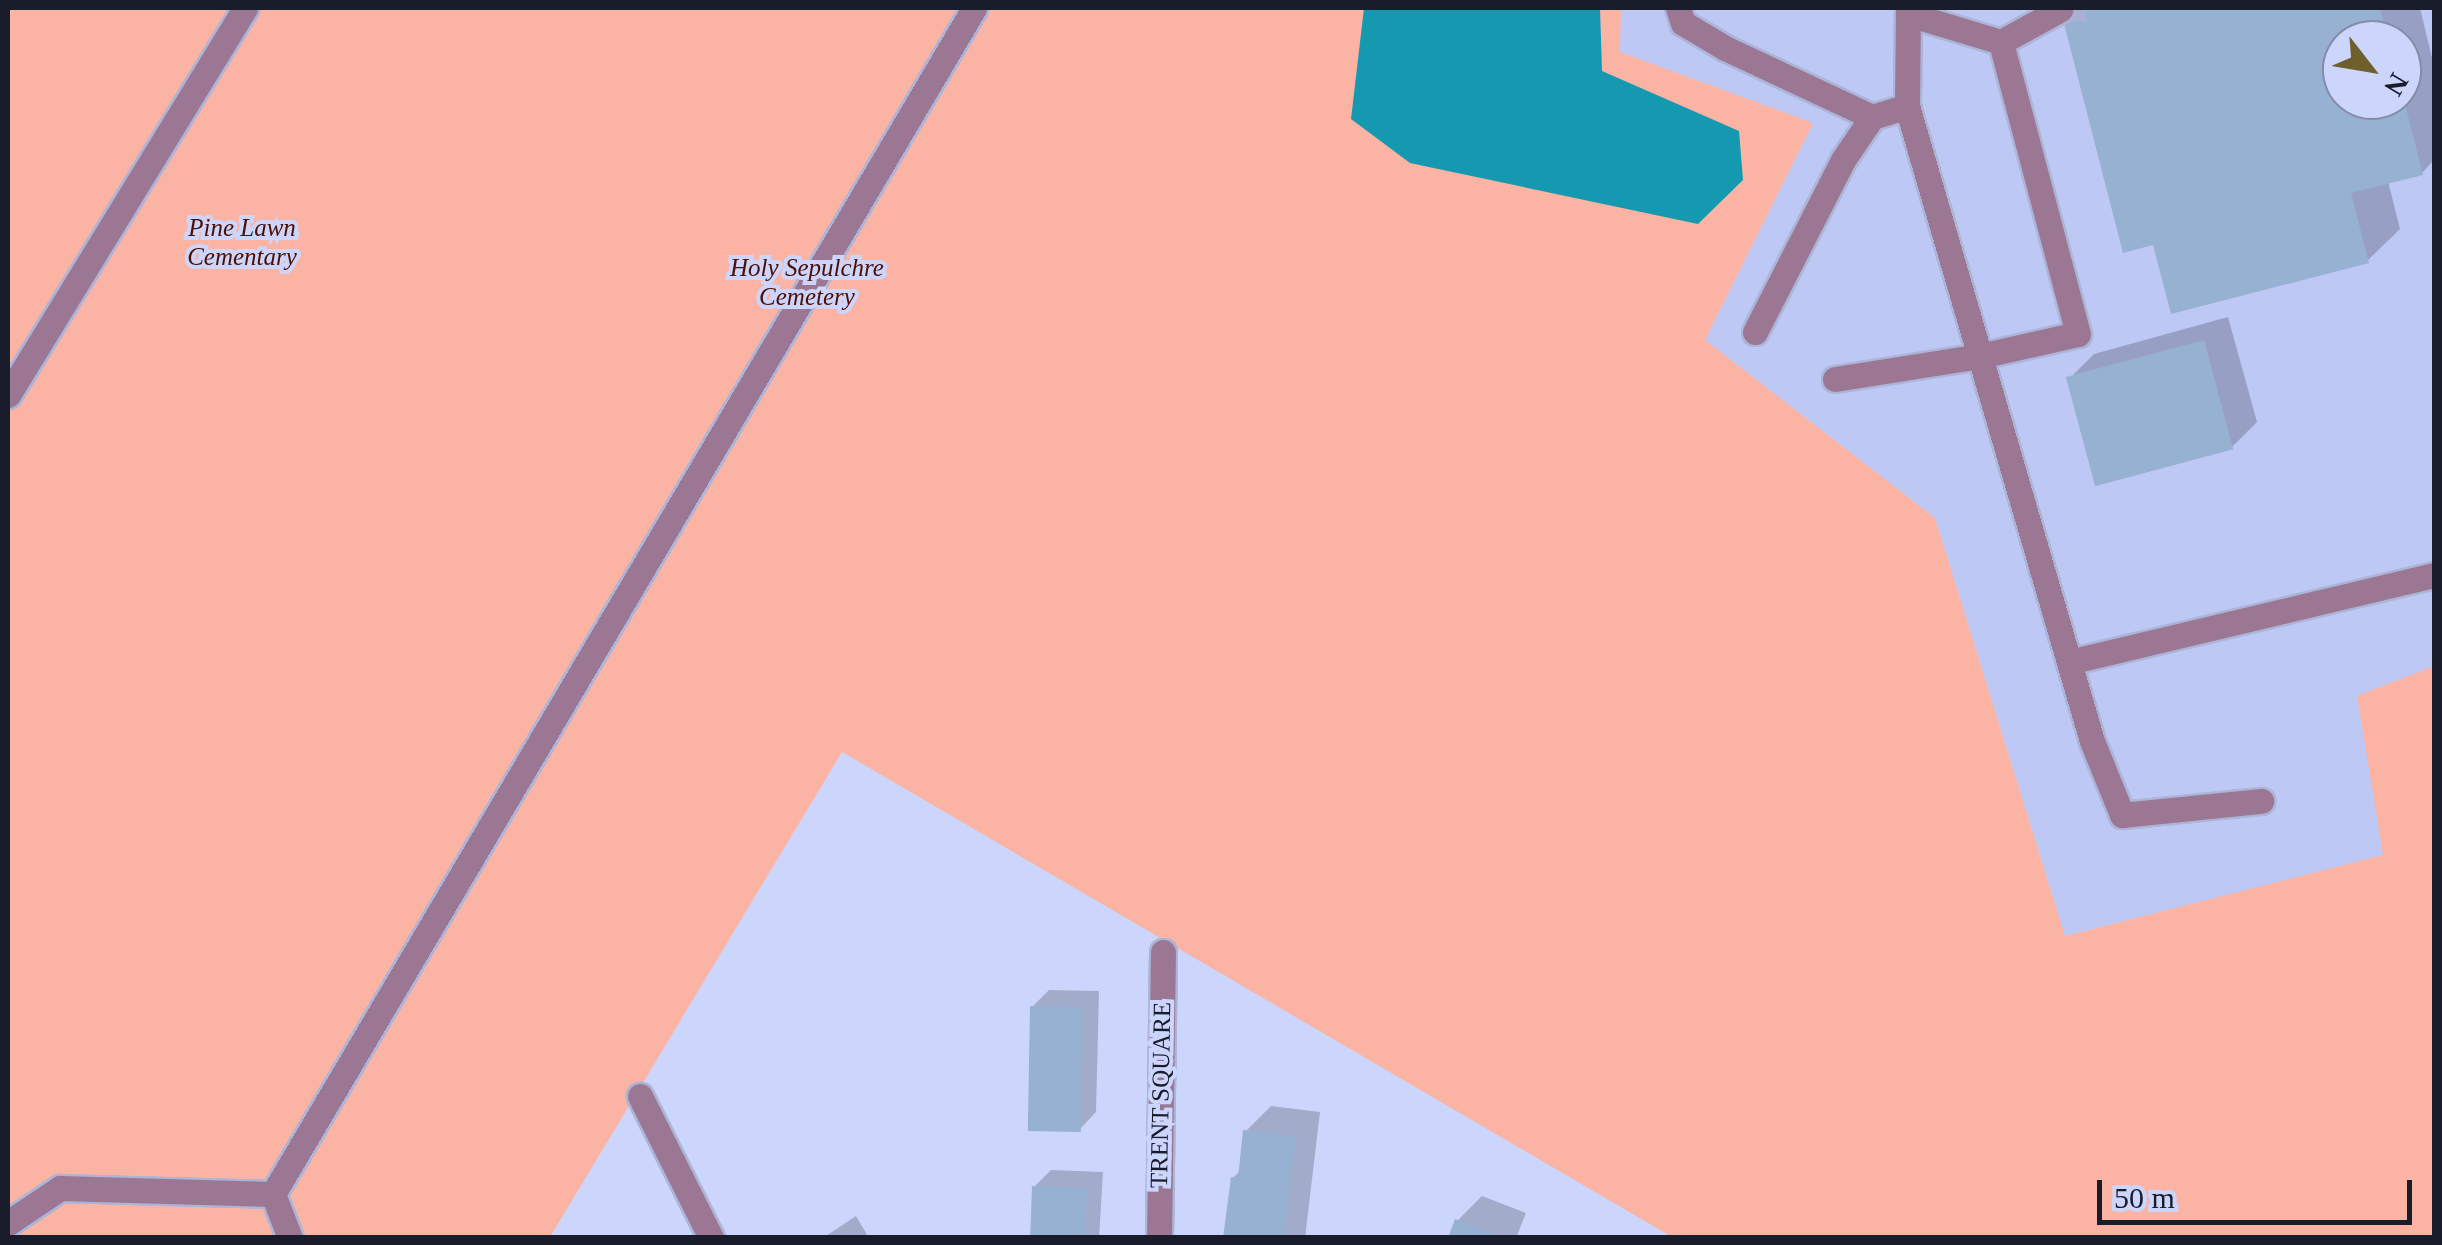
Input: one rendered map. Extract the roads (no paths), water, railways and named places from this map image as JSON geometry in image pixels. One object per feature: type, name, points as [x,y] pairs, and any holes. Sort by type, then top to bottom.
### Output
[{"type":"street","points":[[8,394],[245,8]]},
{"type":"street","points":[[274,1194],[974,8]]},
{"type":"street","points":[[1678,8],[1683,22],[1725,48],[1872,117]]},
{"type":"street","points":[[2060,8],[2001,42],[1908,10],[1907,106],[2068,662],[2092,741],[2122,816],[2261,801]]},
{"type":"street","points":[[1834,379],[1980,356],[2078,334],[2001,42]]},
{"type":"street","points":[[1754,332],[1843,160],[1872,117],[1907,106]]},
{"type":"street","points":[[2068,662],[2434,575]]},
{"type":"street","name":"TRENT SQUARE","points":[[1159,1238],[1164,952]]},
{"type":"street","points":[[640,1096],[711,1238]]},
{"type":"street","points":[[8,1223],[60,1188],[274,1194]]},
{"type":"street","points":[[274,1194],[290,1238]]},
{"type":"tunnel","points":[[2061,9],[2093,8]]},
{"type":"park label","name":"Pine Lawn Cementary","points":[[242,244]]},
{"type":"park label","name":"Holy Sepulchre Cemetery","points":[[807,284]]}]
